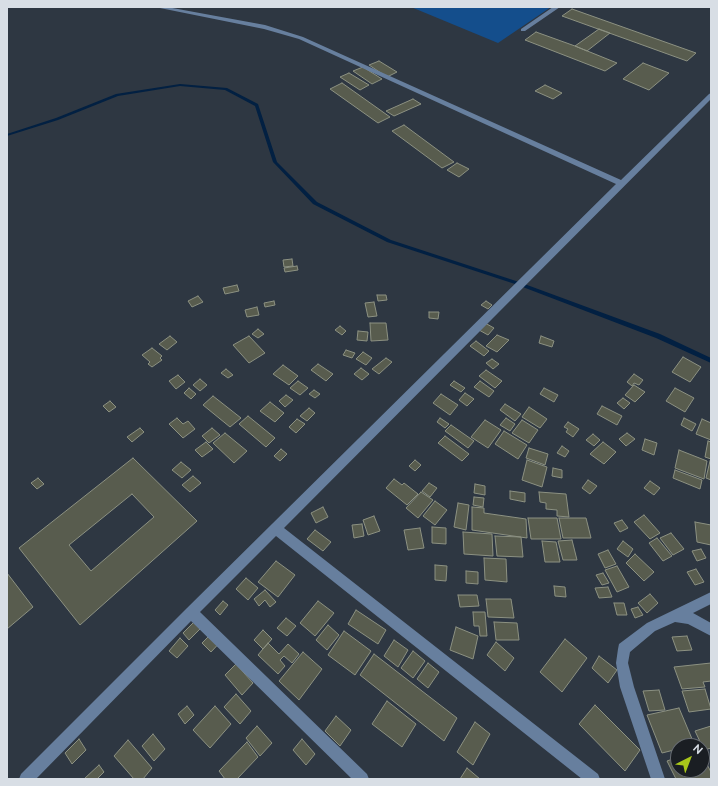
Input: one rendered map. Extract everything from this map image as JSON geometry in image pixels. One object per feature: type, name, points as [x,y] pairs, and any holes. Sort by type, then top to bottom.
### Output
[{"type":"street","points":[[158,7],[265,27],[301,38],[622,184]]},
{"type":"street","points":[[523,30],[557,7]]},
{"type":"street","points":[[26,779],[191,612],[711,95]]},
{"type":"street","points":[[276,529],[593,779]]},
{"type":"street","points":[[658,779],[627,687],[622,663],[624,649],[651,627],[711,598]]},
{"type":"street","points":[[191,612],[362,779]]},
{"type":"street","points":[[676,616],[690,618],[711,630]]},
{"type":"shaded area","points":[[411,7],[551,7],[498,43]]},
{"type":"building","points":[[572,9],[696,53],[687,61],[562,16]]},
{"type":"building","points":[[599,29],[610,33],[587,51],[575,46]]},
{"type":"building","points":[[536,32],[617,63],[605,71],[525,40]]},
{"type":"building","points":[[379,61],[397,72],[387,77],[369,65]]},
{"type":"building","points":[[643,63],[669,73],[649,90],[623,79]]},
{"type":"building","points":[[363,67],[382,79],[372,84],[353,71]]},
{"type":"building","points":[[349,73],[369,85],[360,90],[340,77]]},
{"type":"building","points":[[342,83],[390,117],[378,123],[330,89]]},
{"type":"building","points":[[545,85],[562,93],[553,99],[535,91]]},
{"type":"building","points":[[413,99],[421,104],[394,116],[386,111]]},
{"type":"building","points":[[404,125],[454,162],[442,168],[392,131]]},
{"type":"building","points":[[457,163],[469,169],[459,177],[447,170]]},
{"type":"building","points":[[292,259],[293,266],[284,267],[283,260]]},
{"type":"building","points":[[297,266],[298,270],[285,272],[284,268]]},
{"type":"building","points":[[237,285],[239,291],[225,294],[223,288]]},
{"type":"building","points":[[377,295],[386,295],[387,300],[378,301]]},
{"type":"building","points":[[198,296],[203,302],[192,307],[188,301]]},
{"type":"building","points":[[274,301],[275,305],[265,307],[264,303]]},
{"type":"building","points":[[486,301],[492,305],[488,309],[481,305]]},
{"type":"building","points":[[374,302],[377,316],[368,317],[365,303]]},
{"type":"building","points":[[257,307],[259,315],[247,317],[245,310]]},
{"type":"building","points":[[429,312],[439,312],[438,319],[429,318]]},
{"type":"building","points":[[370,323],[386,323],[388,340],[371,341]]},
{"type":"building","points":[[485,323],[494,328],[488,335],[479,330]]},
{"type":"building","points":[[340,326],[346,331],[342,335],[335,330]]},
{"type":"building","points":[[258,329],[264,334],[258,338],[252,334]]},
{"type":"building","points":[[358,331],[368,332],[367,341],[357,340]]},
{"type":"building","points":[[497,335],[509,340],[497,352],[486,346]]},
{"type":"building","points":[[170,336],[177,342],[167,350],[159,344]]},
{"type":"building","points":[[249,336],[265,353],[249,363],[233,345]]},
{"type":"building","points":[[541,336],[554,341],[552,347],[539,343]]},
{"type":"building","points":[[476,341],[489,351],[484,356],[470,346]]},
{"type":"building","points":[[152,348],[162,356],[160,358],[162,360],[152,367],[148,364],[150,362],[142,355]]},
{"type":"building","points":[[346,350],[355,353],[352,358],[343,355]]},
{"type":"building","points":[[363,352],[372,358],[366,365],[356,359]]},
{"type":"building","points":[[683,357],[701,367],[690,382],[672,372]]},
{"type":"building","points":[[386,358],[392,362],[379,374],[372,369]]},
{"type":"building","points":[[492,359],[499,364],[493,369],[486,363]]},
{"type":"building","points":[[318,364],[333,374],[326,381],[311,370]]},
{"type":"building","points":[[283,365],[298,376],[289,385],[273,374]]},
{"type":"building","points":[[361,368],[369,374],[362,380],[354,374]]},
{"type":"building","points":[[226,369],[233,375],[228,378],[221,373]]},
{"type":"building","points":[[486,370],[502,381],[495,388],[479,376]]},
{"type":"building","points":[[634,374],[643,380],[639,385],[634,383],[632,386],[627,382]]},
{"type":"building","points":[[178,375],[185,382],[176,389],[169,381]]},
{"type":"building","points":[[200,379],[207,385],[200,391],[193,385]]},
{"type":"building","points":[[298,381],[308,388],[300,395],[290,388]]},
{"type":"building","points":[[454,381],[465,388],[461,392],[450,385]]},
{"type":"building","points":[[480,381],[494,391],[489,397],[474,387]]},
{"type":"building","points":[[634,385],[645,392],[635,402],[625,395]]},
{"type":"building","points":[[189,388],[196,394],[191,399],[184,393]]},
{"type":"building","points":[[544,388],[558,395],[554,402],[540,394]]},
{"type":"building","points":[[675,388],[694,398],[685,412],[666,401]]},
{"type":"building","points":[[314,390],[320,394],[315,398],[309,394]]},
{"type":"building","points":[[465,393],[474,399],[467,406],[459,400]]},
{"type":"building","points":[[441,394],[458,405],[450,415],[433,403]]},
{"type":"building","points":[[286,395],[293,400],[285,407],[279,401]]},
{"type":"building","points":[[213,396],[241,418],[230,427],[203,405]]},
{"type":"building","points":[[623,398],[630,403],[624,409],[617,403]]},
{"type":"building","points":[[110,401],[116,407],[109,412],[103,406]]},
{"type":"building","points":[[270,402],[284,413],[275,422],[260,411]]},
{"type":"building","points":[[505,404],[521,414],[515,421],[500,410]]},
{"type":"building","points":[[602,406],[622,416],[617,425],[597,414]]},
{"type":"building","points":[[529,407],[547,419],[540,428],[522,417]]},
{"type":"building","points":[[309,408],[315,413],[307,421],[300,416]]},
{"type":"building","points":[[248,416],[275,438],[266,447],[239,424]]},
{"type":"building","points":[[177,418],[183,424],[188,421],[195,429],[183,438],[169,424]]},
{"type":"building","points":[[440,418],[449,424],[445,428],[437,422]]},
{"type":"building","points":[[506,418],[515,424],[510,431],[500,425]]},
{"type":"building","points":[[684,418],[696,424],[692,431],[681,425]]},
{"type":"building","points":[[297,419],[305,424],[296,433],[289,427]]},
{"type":"building","points":[[702,419],[711,423],[711,440],[696,434]]},
{"type":"building","points":[[485,420],[501,430],[488,448],[471,437]]},
{"type":"building","points":[[522,420],[538,430],[529,443],[512,433]]},
{"type":"building","points":[[568,422],[579,429],[573,437],[566,432],[568,429],[564,427]]},
{"type":"building","points":[[451,425],[474,441],[468,448],[445,431]]},
{"type":"building","points":[[140,428],[144,432],[132,442],[127,437]]},
{"type":"building","points":[[212,428],[220,435],[209,443],[202,436]]},
{"type":"building","points":[[504,431],[527,445],[518,459],[495,444]]},
{"type":"building","points":[[225,433],[247,451],[234,463],[213,443]]},
{"type":"building","points":[[627,433],[635,439],[626,446],[619,439]]},
{"type":"building","points":[[593,434],[600,440],[594,446],[586,440]]},
{"type":"building","points":[[445,436],[469,454],[462,461],[438,443]]},
{"type":"building","points":[[645,439],[657,443],[654,455],[642,450]]},
{"type":"building","points":[[708,441],[711,442],[711,459],[705,457]]},
{"type":"building","points":[[206,442],[213,449],[202,457],[195,450]]},
{"type":"building","points":[[603,442],[616,452],[604,464],[590,454]]},
{"type":"building","points":[[562,446],[569,451],[565,457],[557,453]]},
{"type":"building","points":[[529,448],[548,454],[545,465],[526,458]]},
{"type":"building","points":[[281,449],[287,454],[280,461],[274,456]]},
{"type":"building","points":[[679,450],[707,461],[704,479],[675,468]]},
{"type":"building","points":[[133,458],[197,521],[80,625],[19,548]],"holes":[[[132,494],[154,517],[91,571],[69,545]]]},
{"type":"building","points":[[415,460],[421,465],[415,471],[409,466]]},
{"type":"building","points":[[527,460],[547,467],[542,487],[522,480]]},
{"type":"building","points":[[710,461],[711,462],[711,480],[706,478]]},
{"type":"building","points":[[181,462],[191,470],[182,478],[172,470]]},
{"type":"building","points":[[553,468],[562,470],[562,478],[552,476]]},
{"type":"building","points":[[675,470],[702,480],[700,489],[673,478]]},
{"type":"building","points":[[193,476],[201,483],[190,492],[182,485]]},
{"type":"building","points":[[38,478],[44,484],[37,489],[31,483]]},
{"type":"building","points":[[394,479],[402,485],[404,483],[418,494],[407,505],[386,488]]},
{"type":"building","points":[[588,480],[597,486],[590,494],[582,488]]},
{"type":"building","points":[[650,481],[660,488],[654,495],[644,488]]},
{"type":"building","points":[[429,483],[437,488],[430,497],[422,491]]},
{"type":"building","points":[[475,484],[485,486],[485,495],[474,493]]},
{"type":"building","points":[[510,491],[525,493],[525,502],[510,499]]},
{"type":"building","points":[[421,492],[433,500],[418,518],[406,508]]},
{"type":"building","points":[[539,492],[566,494],[569,517],[557,516],[557,510],[546,509],[546,503],[540,502]]},
{"type":"building","points":[[474,497],[484,498],[483,507],[473,505]]},
{"type":"building","points":[[435,501],[447,510],[435,525],[423,516]]},
{"type":"building","points":[[458,503],[469,505],[466,530],[454,527]]},
{"type":"building","points":[[323,507],[328,517],[316,523],[311,513]]},
{"type":"building","points":[[472,507],[484,508],[484,513],[526,519],[527,538],[472,530]]},
{"type":"building","points":[[644,515],[660,533],[650,539],[634,522]]},
{"type":"building","points":[[374,516],[380,531],[368,535],[363,520]]},
{"type":"building","points":[[528,518],[557,518],[561,539],[531,539]]},
{"type":"building","points":[[559,518],[586,518],[591,538],[563,538]]},
{"type":"building","points":[[622,520],[628,528],[620,532],[614,523]]},
{"type":"building","points":[[695,522],[711,525],[711,545],[697,542]]},
{"type":"building","points":[[362,524],[364,536],[354,538],[352,525]]},
{"type":"building","points":[[432,527],[446,528],[446,544],[432,543]]},
{"type":"building","points":[[420,528],[424,548],[408,550],[404,530]]},
{"type":"building","points":[[315,530],[331,542],[323,551],[307,539]]},
{"type":"building","points":[[463,532],[492,534],[493,556],[464,554]]},
{"type":"building","points":[[671,533],[684,549],[673,555],[660,538]]},
{"type":"building","points":[[495,536],[521,537],[523,557],[497,556]]},
{"type":"building","points":[[657,538],[672,556],[663,561],[649,543]]},
{"type":"building","points":[[572,540],[577,560],[563,560],[558,541]]},
{"type":"building","points":[[542,541],[556,542],[560,562],[545,562]]},
{"type":"building","points":[[623,541],[633,549],[628,557],[617,549]]},
{"type":"building","points":[[701,549],[706,558],[697,561],[692,551]]},
{"type":"building","points":[[608,550],[616,564],[605,568],[598,554]]},
{"type":"building","points":[[635,554],[654,572],[644,581],[626,563]]},
{"type":"building","points":[[484,558],[506,559],[507,582],[485,580]]},
{"type":"building","points":[[276,561],[295,575],[278,597],[258,582]]},
{"type":"building","points":[[435,565],[447,566],[446,581],[435,580]]},
{"type":"building","points":[[617,566],[629,587],[617,592],[605,570]]},
{"type":"building","points":[[696,569],[704,582],[695,585],[687,572]]},
{"type":"building","points":[[466,571],[478,572],[478,584],[466,583]]},
{"type":"building","points":[[7,573],[33,607],[7,629]]},
{"type":"building","points":[[603,573],[609,583],[602,585],[596,575]]},
{"type":"building","points":[[246,578],[258,588],[248,600],[236,589]]},
{"type":"building","points":[[554,586],[565,587],[566,597],[555,596]]},
{"type":"building","points":[[608,587],[612,597],[599,598],[595,588]]},
{"type":"building","points":[[265,590],[276,602],[270,607],[265,600],[259,606],[254,599]]},
{"type":"building","points":[[650,594],[658,603],[647,613],[638,603]]},
{"type":"building","points":[[458,595],[477,595],[479,606],[460,607]]},
{"type":"building","points":[[486,599],[511,599],[514,618],[488,617]]},
{"type":"building","points":[[223,601],[228,605],[220,615],[215,610]]},
{"type":"building","points":[[318,601],[334,613],[315,636],[300,623]]},
{"type":"building","points":[[614,603],[624,603],[627,615],[617,615]]},
{"type":"building","points":[[638,607],[643,615],[635,618],[631,609]]},
{"type":"building","points":[[356,610],[386,630],[378,644],[348,624]]},
{"type":"building","points":[[473,612],[485,612],[487,636],[480,636],[479,626],[474,626]]},
{"type":"building","points":[[201,615],[207,622],[189,640],[183,633]]},
{"type":"building","points":[[286,618],[296,626],[287,636],[277,628]]},
{"type":"building","points":[[494,622],[517,623],[519,640],[496,640]]},
{"type":"building","points":[[328,625],[339,635],[327,650],[316,640]]},
{"type":"building","points":[[456,627],[478,636],[473,659],[450,650]]},
{"type":"building","points":[[215,630],[224,638],[211,652],[202,643]]},
{"type":"building","points":[[263,630],[272,639],[263,649],[254,640]]},
{"type":"building","points":[[344,631],[371,651],[355,675],[328,655]]},
{"type":"building","points":[[687,636],[692,650],[677,651],[672,637]]},
{"type":"building","points":[[180,638],[188,646],[177,658],[169,651]]},
{"type":"building","points":[[565,639],[587,658],[562,692],[540,672]]},
{"type":"building","points":[[394,640],[408,650],[398,667],[384,656]]},
{"type":"building","points":[[496,642],[514,658],[505,671],[487,655]]},
{"type":"building","points":[[268,643],[279,654],[288,644],[299,654],[292,663],[284,656],[280,660],[285,666],[278,674],[258,655]]},
{"type":"building","points":[[413,651],[425,661],[413,678],[401,668]]},
{"type":"building","points":[[303,652],[322,669],[299,700],[279,681]]},
{"type":"building","points":[[374,654],[457,718],[444,741],[360,675]]},
{"type":"building","points":[[599,656],[617,670],[608,683],[592,668]]},
{"type":"building","points":[[428,663],[439,672],[428,688],[417,679]]},
{"type":"building","points":[[711,663],[711,681],[703,682],[705,687],[682,689],[674,667]]},
{"type":"building","points":[[236,664],[253,683],[242,695],[225,675]]},
{"type":"building","points":[[705,689],[711,709],[689,712],[682,691]]},
{"type":"building","points":[[659,690],[665,710],[649,711],[643,691]]},
{"type":"building","points":[[236,694],[251,711],[240,724],[224,707]]},
{"type":"building","points":[[387,701],[416,724],[402,747],[372,724]]},
{"type":"building","points":[[595,705],[640,750],[625,771],[579,724]]},
{"type":"building","points":[[187,706],[194,715],[185,724],[178,714]]},
{"type":"building","points":[[215,706],[231,724],[210,748],[193,730]]},
{"type":"building","points":[[679,708],[692,738],[670,738],[670,751],[662,753],[647,715]]},
{"type":"building","points":[[336,716],[351,730],[340,746],[325,731]]},
{"type":"building","points":[[475,722],[490,734],[473,765],[457,752]]},
{"type":"building","points":[[257,726],[272,743],[260,756],[246,738]]},
{"type":"building","points":[[711,726],[711,748],[710,738],[698,738],[695,731]]},
{"type":"building","points":[[153,734],[165,749],[154,761],[142,746]]},
{"type":"building","points":[[79,739],[86,750],[72,764],[65,753]]},
{"type":"building","points":[[302,739],[315,754],[306,765],[293,750]]},
{"type":"building","points":[[128,740],[152,768],[143,779],[134,779],[114,756]]},
{"type":"building","points":[[247,742],[258,757],[237,779],[225,779],[219,771]]},
{"type":"building","points":[[670,760],[670,767],[667,761]]},
{"type":"building","points":[[99,765],[104,772],[97,779],[84,779]]},
{"type":"building","points":[[467,768],[480,779],[460,779]]},
{"type":"building","points":[[710,770],[711,772],[711,779],[676,779],[710,778]]},
{"type":"waterway","points":[[7,135],[57,119],[117,95],[180,85],[226,89],[257,105],[275,162],[315,203],[389,241],[517,283],[658,336],[711,361]]}]
